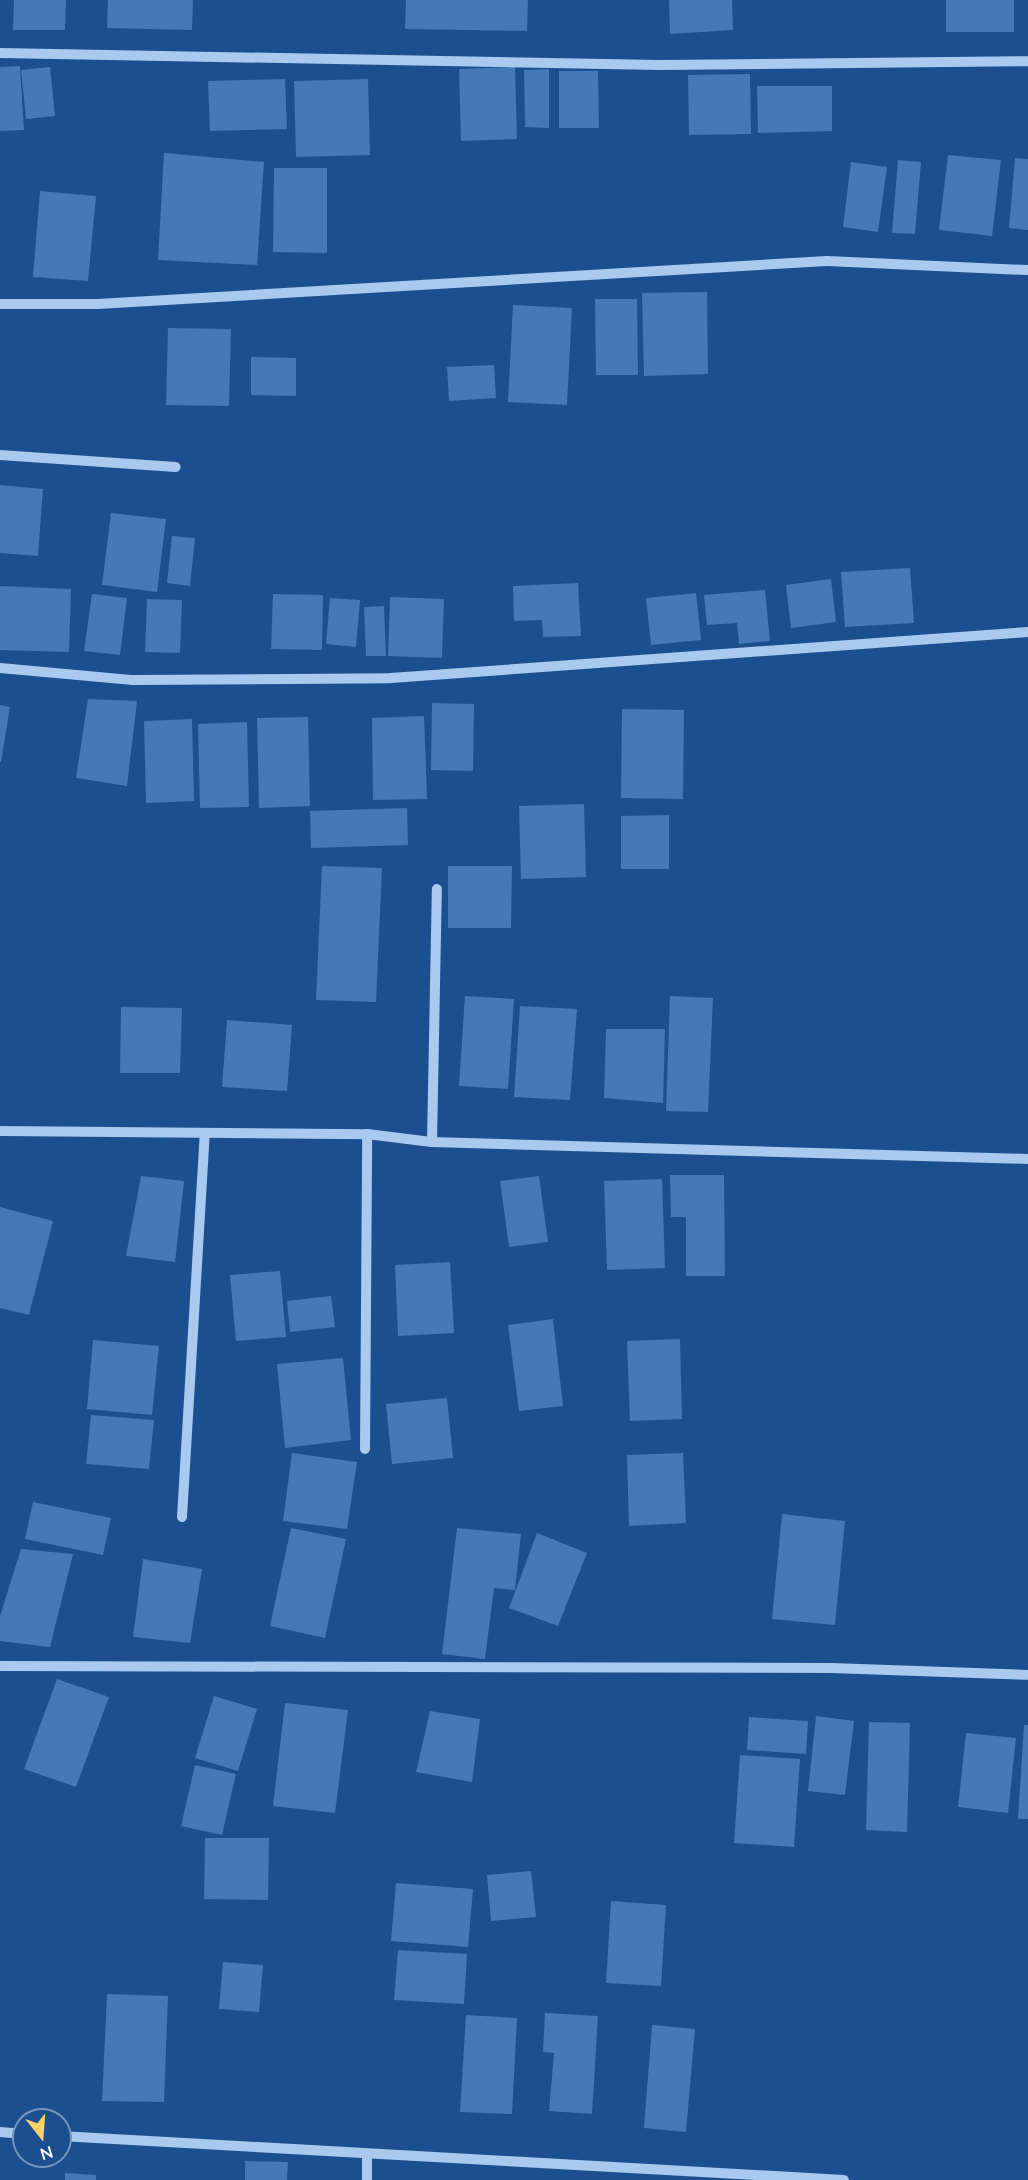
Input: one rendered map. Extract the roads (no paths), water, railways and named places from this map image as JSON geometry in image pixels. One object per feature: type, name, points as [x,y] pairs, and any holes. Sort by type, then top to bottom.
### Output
[{"type":"street","points":[[0,53],[660,64],[1028,61]]},
{"type":"street","points":[[0,304],[110,303],[827,261],[1028,270]]},
{"type":"street","points":[[0,455],[176,466]]},
{"type":"street","points":[[0,668],[133,680],[391,678],[1028,632]]},
{"type":"street","points":[[432,1142],[437,889]]},
{"type":"street","points":[[0,1131],[205,1135],[367,1134],[432,1142],[1028,1159]]},
{"type":"street","points":[[365,1449],[367,1134]]},
{"type":"street","points":[[182,1517],[205,1135]]},
{"type":"street","points":[[0,1666],[831,1668],[1028,1675]]},
{"type":"street","points":[[72,2137],[844,2180]]},
{"type":"street","points":[[367,2155],[367,2180]]}]
